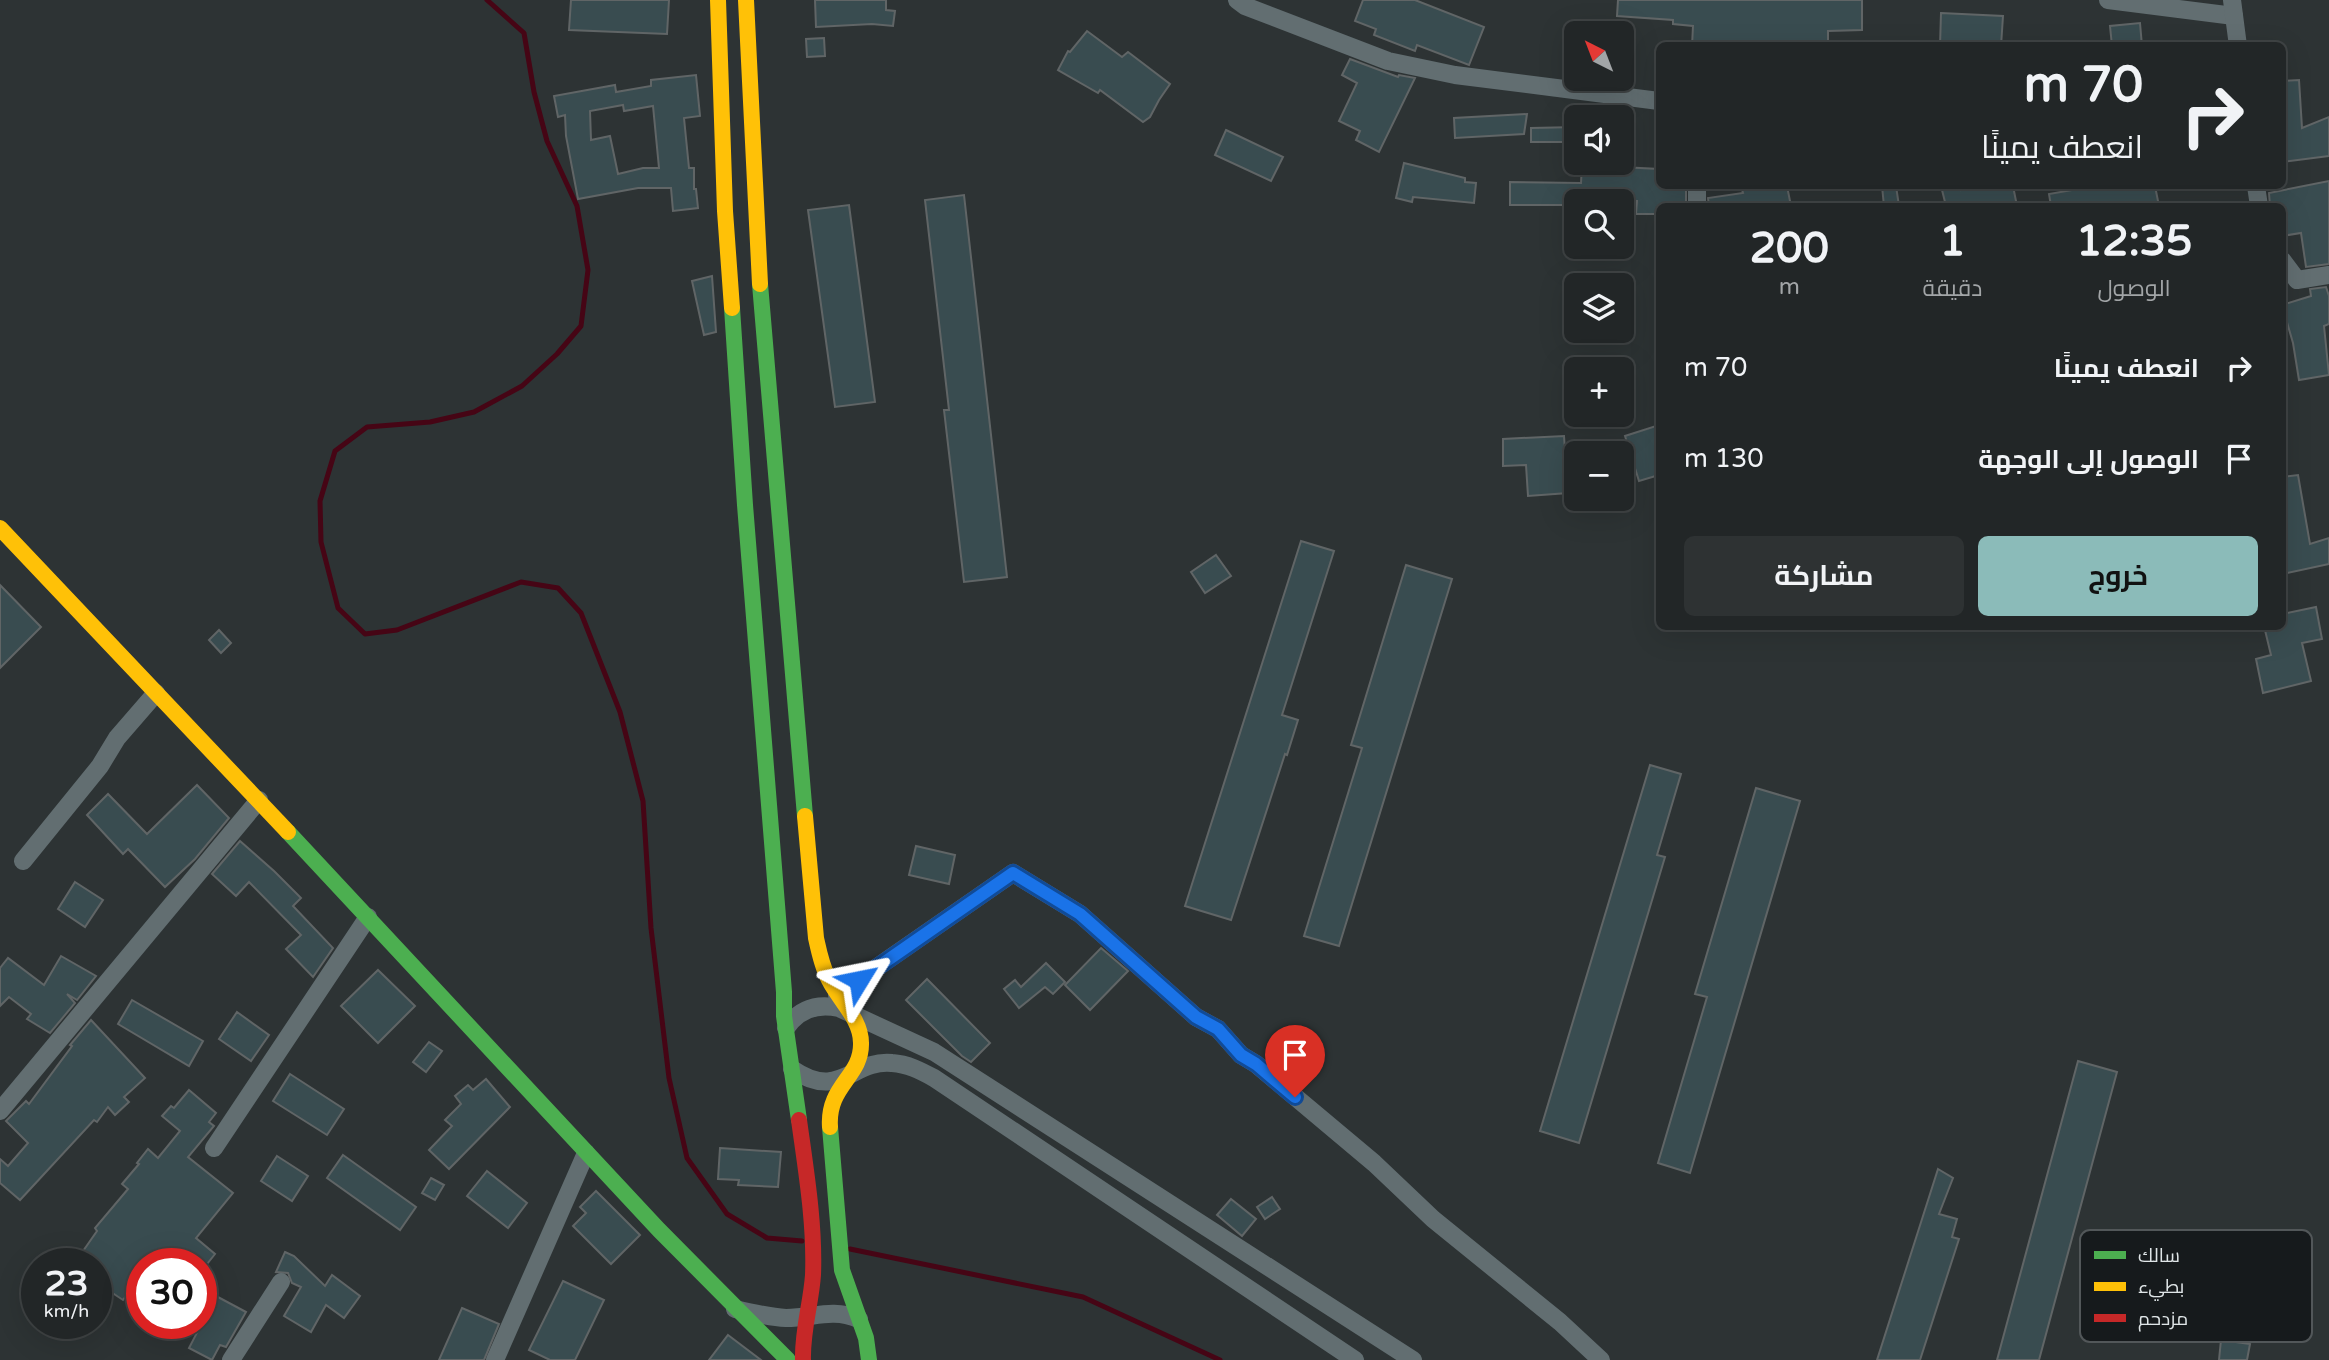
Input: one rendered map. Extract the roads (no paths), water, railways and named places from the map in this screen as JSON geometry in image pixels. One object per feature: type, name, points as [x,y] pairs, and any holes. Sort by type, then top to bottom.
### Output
[{"type":"main road","points":[[718,0],[726,224],[745,505],[786,1028],[811,1220],[814,1268],[804,1333],[803,1360]]},
{"type":"main road","points":[[746,0],[762,326],[814,917],[820,958],[837,995],[860,1027],[863,1038],[860,1056],[848,1077],[838,1087],[831,1101],[829,1115],[842,1270],[867,1341],[869,1360]]},
{"type":"main road","points":[[0,528],[259,800],[586,1153],[733,1308],[788,1360]]},
{"type":"street","points":[[1237,0],[1245,6],[1388,61],[1455,75],[1656,101]]},
{"type":"street","points":[[2108,0],[2233,8],[2237,42]]},
{"type":"street","points":[[2286,265],[2297,280],[2329,275]]},
{"type":"street","points":[[23,861],[100,766],[117,738],[156,692]]},
{"type":"street","points":[[0,1111],[259,800]]},
{"type":"street","points":[[837,995],[1013,873],[1080,914],[1196,1017],[1218,1029],[1241,1055],[1256,1064],[1374,1163],[1433,1219],[1560,1322],[1601,1360]]},
{"type":"street","points":[[214,1149],[368,917]]},
{"type":"street","points":[[786,1028],[800,1013],[819,1006],[839,1008],[934,1052],[1413,1360]]},
{"type":"street","points":[[792,1069],[813,1080],[825,1082],[848,1077],[869,1066],[892,1062],[914,1068],[934,1078],[1355,1360]]},
{"type":"street","points":[[495,1360],[586,1153]]},
{"type":"street","points":[[231,1360],[281,1282]]},
{"type":"street","points":[[733,1308],[788,1318],[833,1312],[859,1319]]},
{"type":"waterway","points":[[487,0],[524,33],[534,92],[547,141],[577,206],[588,270],[581,326],[557,354],[522,386],[474,412],[430,422],[367,427],[335,451],[320,501],[321,542],[338,608],[365,634],[397,630],[521,582],[558,588],[581,613],[620,712],[643,801],[651,928],[669,1078],[687,1158],[727,1214],[767,1238],[802,1241]]},
{"type":"waterway","points":[[850,1249],[1083,1297],[1220,1360]]}]
